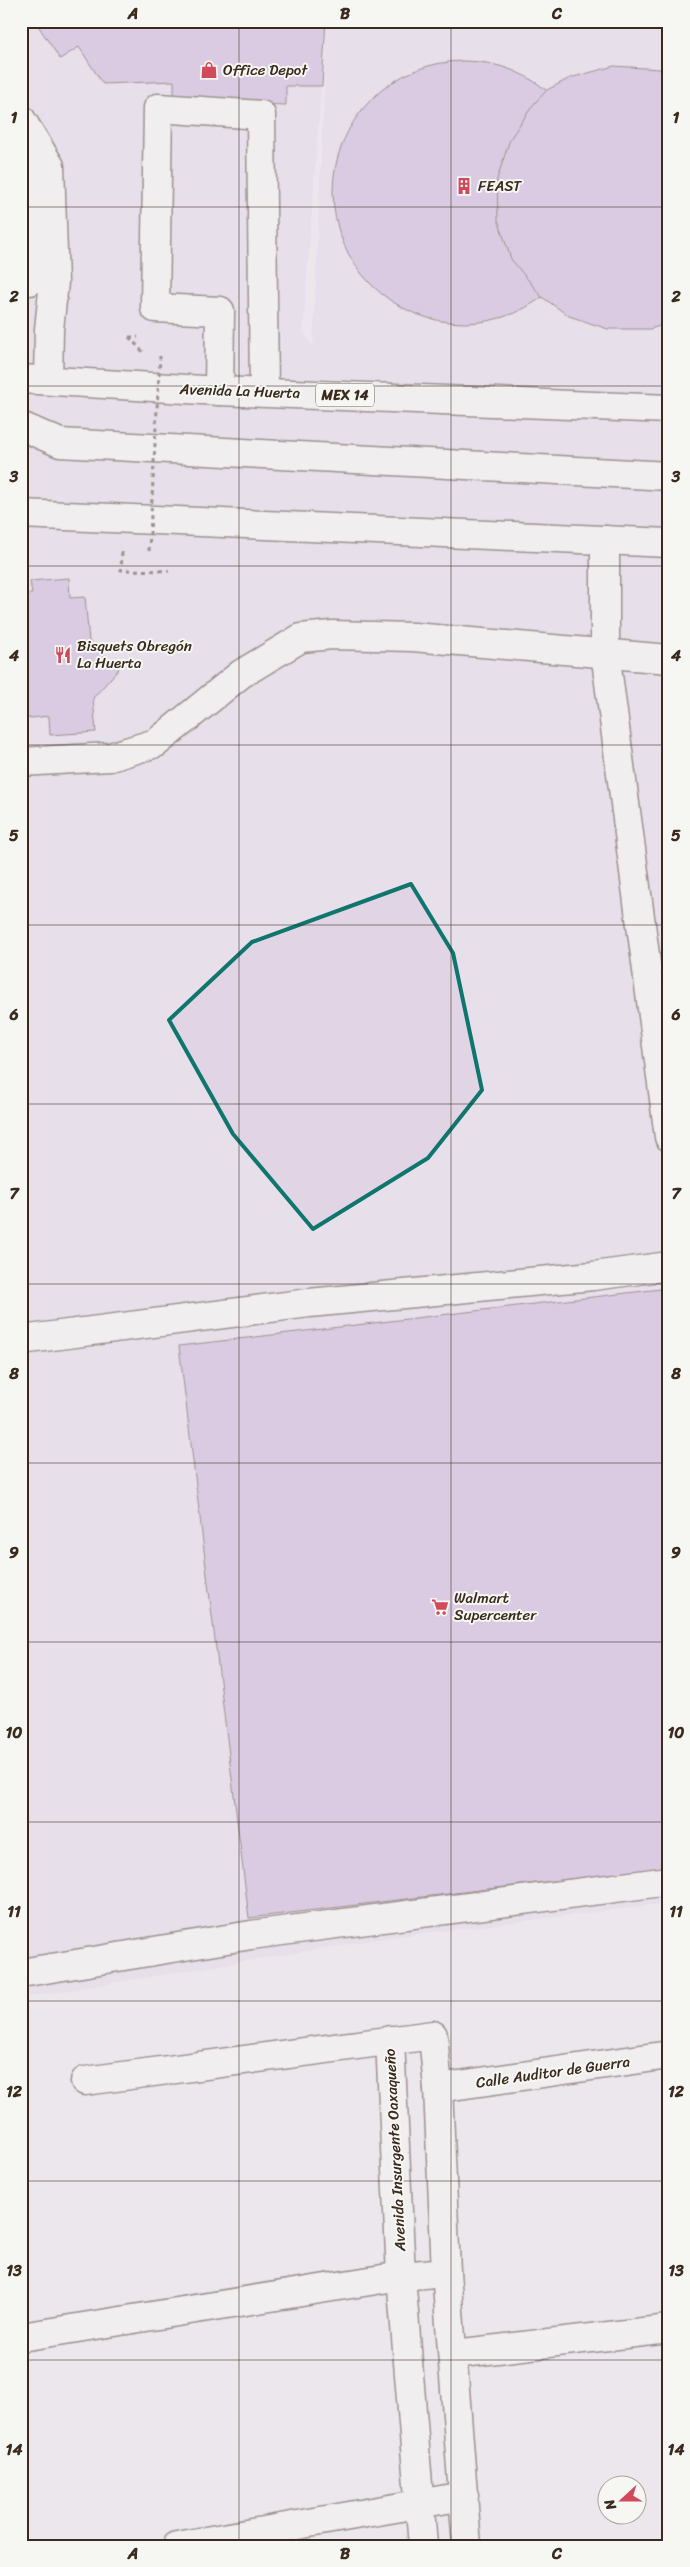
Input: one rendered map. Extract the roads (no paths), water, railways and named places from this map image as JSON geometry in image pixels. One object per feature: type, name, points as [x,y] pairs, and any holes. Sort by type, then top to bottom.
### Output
[{"type":"main road","points":[[219,392],[220,311],[155,308],[158,108],[261,115],[264,392]]},
{"type":"main road","points":[[21,120],[50,166],[35,281]]},
{"type":"main road","points":[[21,166],[27,174],[35,281],[49,329],[48,380]]},
{"type":"main road","name":"Avenida La Huerta","points":[[21,379],[219,392],[264,392],[669,409]]},
{"type":"main road","points":[[21,426],[60,443],[669,476]]},
{"type":"main road","points":[[21,514],[669,542]]},
{"type":"main road","points":[[605,540],[605,652],[669,1137]]},
{"type":"main road","points":[[21,762],[110,757],[156,744],[240,674],[301,638],[332,635],[413,637],[669,659]]},
{"type":"main road","points":[[21,1340],[309,1303],[593,1276],[669,1266]]},
{"type":"main road","points":[[21,1973],[251,1935],[669,1881]]},
{"type":"main road","name":"Avenida Insurgente Oaxaqueño","points":[[423,2546],[401,2276],[390,2040],[433,2035],[438,2088],[446,2272],[468,2546]]},
{"type":"main road","points":[[85,2081],[390,2040]]},
{"type":"main road","name":"Calle Auditor de Guerra","points":[[438,2088],[669,2055]]},
{"type":"main road","points":[[21,2337],[401,2276],[446,2272]]},
{"type":"main road","points":[[454,2354],[669,2329]]},
{"type":"main road","points":[[177,2546],[464,2496]]},
{"type":"place","name":"Office Depot","points":[[209,70]]},
{"type":"place","name":"FEAST","points":[[464,186]]},
{"type":"place","name":"Bisquets Obregón La Huerta","points":[[63,655]]},
{"type":"place","name":"Walmart Supercenter","points":[[440,1607]]}]
